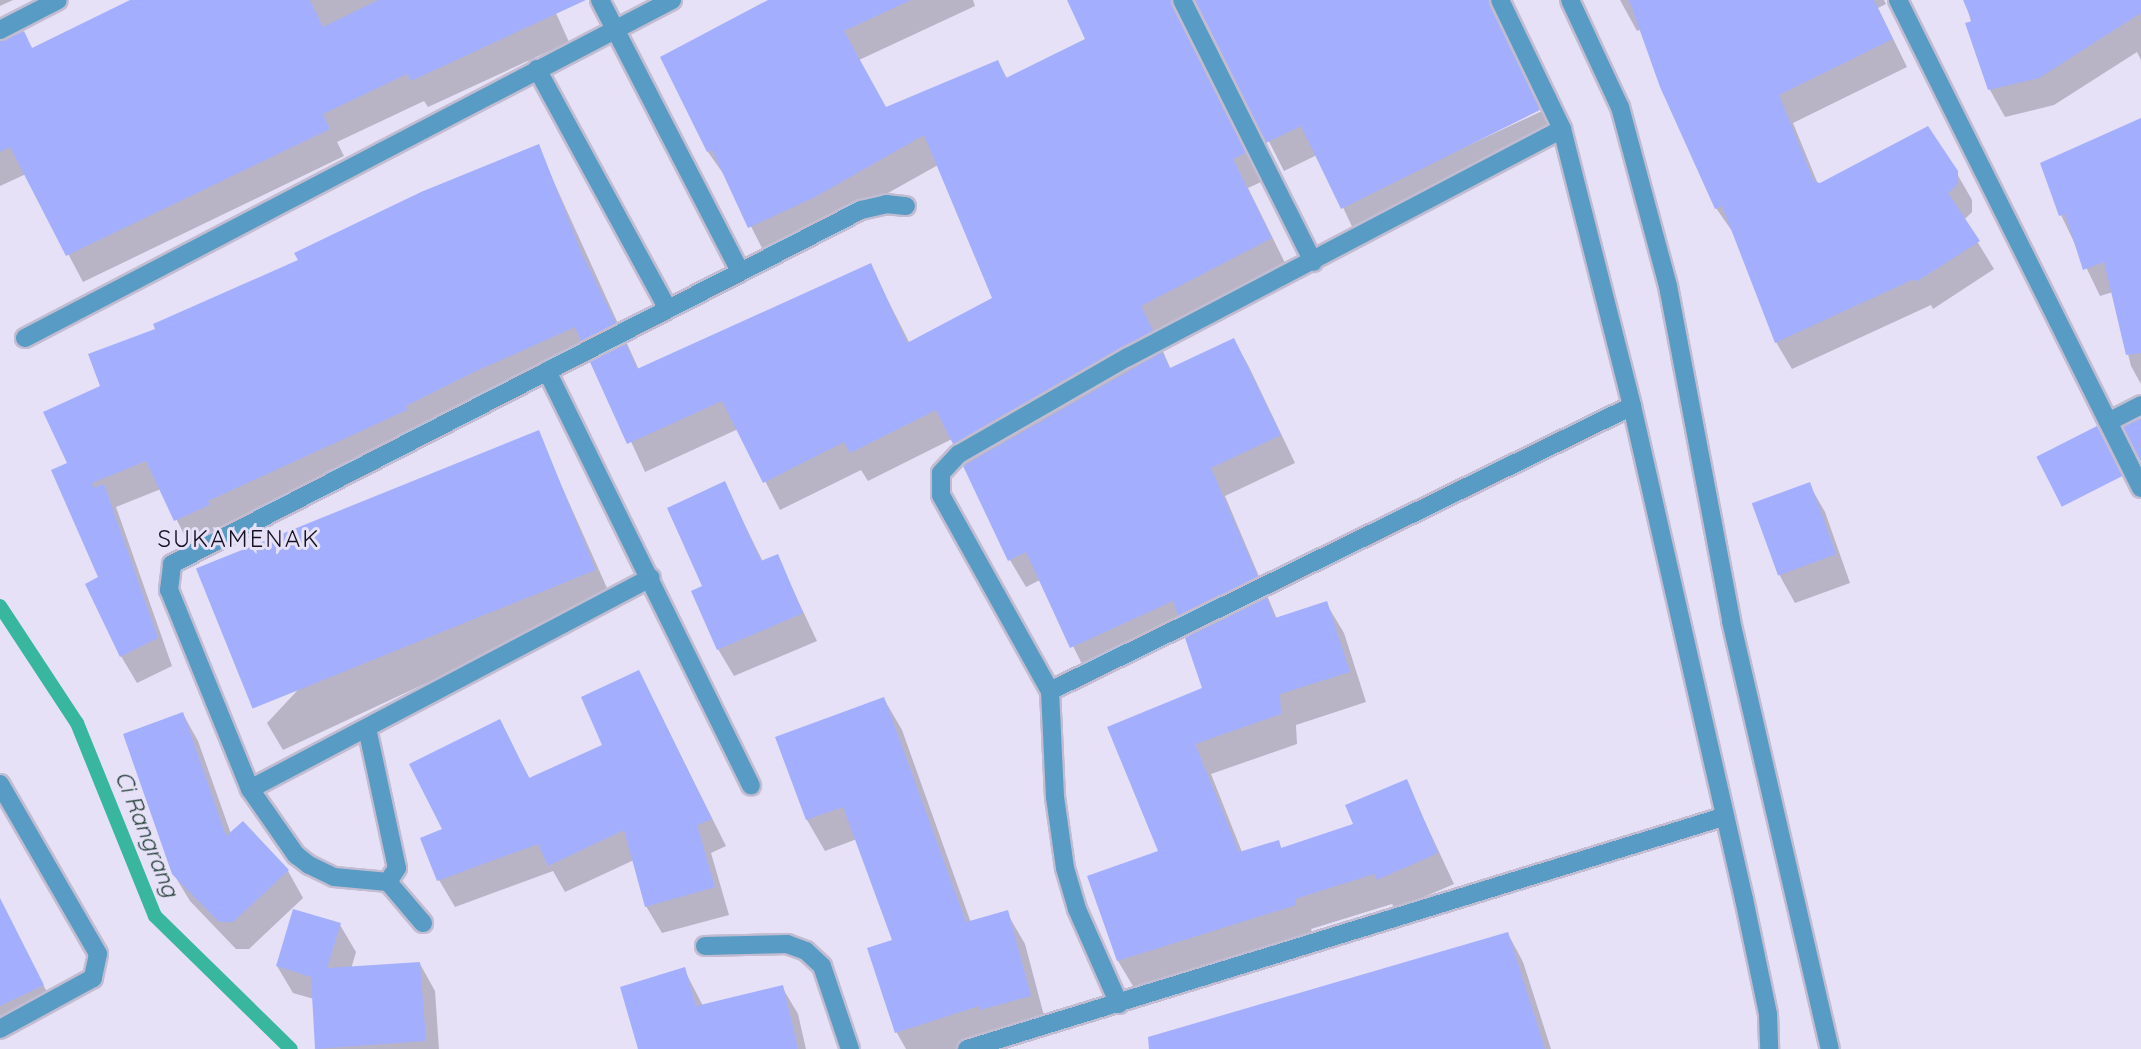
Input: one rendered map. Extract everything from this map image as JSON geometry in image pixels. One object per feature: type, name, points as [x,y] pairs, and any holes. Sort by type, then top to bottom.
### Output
[{"type":"street","points":[[0,30],[58,0]]},
{"type":"street","points":[[600,0],[740,271]]},
{"type":"street","points":[[25,338],[672,0]]},
{"type":"street","points":[[1182,0],[1313,262]]},
{"type":"street","points":[[1500,0],[1562,130],[1632,405],[1762,982],[1769,1049]]},
{"type":"street","points":[[1570,0],[1620,107],[1668,286],[1723,581],[1829,1049]]},
{"type":"street","points":[[1898,0],[2141,488]]},
{"type":"street","points":[[537,69],[668,309]]},
{"type":"street","points":[[1119,1004],[1081,920],[1065,868],[1055,797],[1050,691],[941,495],[941,473],[959,454],[1128,357],[1562,130]]},
{"type":"street","points":[[423,923],[388,882],[334,877],[309,865],[296,855],[250,789],[169,590],[172,564],[861,210],[886,204],[906,206]]},
{"type":"street","points":[[547,371],[751,786]]},
{"type":"street","points":[[1050,691],[1632,405]]},
{"type":"street","points":[[2108,422],[2141,405]]},
{"type":"street","points":[[250,789],[651,578]]},
{"type":"street","points":[[366,728],[397,868],[388,882]]},
{"type":"street","points":[[0,784],[98,954],[93,978],[0,1029]]},
{"type":"street","points":[[967,1049],[1723,817]]},
{"type":"street","points":[[705,946],[787,944],[806,951],[822,966],[850,1049]]},
{"type":"building","points":[[130,0],[310,0],[323,27],[378,0],[586,0],[411,81],[407,74],[323,114],[330,129],[66,256],[10,147],[0,152],[0,41],[24,31],[32,48]]},
{"type":"building","points":[[768,0],[911,0],[844,31],[886,107],[998,60],[1006,78],[1085,39],[1067,0],[1171,0],[1246,153],[1233,159],[1272,238],[1141,306],[1153,331],[953,444],[936,410],[850,453],[844,442],[763,483],[722,401],[627,444],[590,362],[626,344],[637,369],[871,263],[907,343],[992,298],[924,135],[815,197],[748,228],[712,150],[707,152],[660,57]]},
{"type":"building","points":[[1195,0],[1489,0],[1540,110],[1341,209],[1301,126],[1266,143]]},
{"type":"building","points":[[1629,0],[1874,0],[1893,39],[1779,95],[1814,181],[1820,183],[1928,126],[1958,171],[1958,184],[1948,193],[1980,241],[1916,282],[1914,279],[1775,343],[1722,206],[1715,209],[1660,87]]},
{"type":"building","points":[[1963,0],[2141,0],[2141,13],[2039,78],[1988,90],[1965,23],[1972,21]]},
{"type":"building","points":[[2141,118],[2141,353],[2126,355],[2104,262],[2083,270],[2065,214],[2059,216],[2040,163]]},
{"type":"building","points":[[539,144],[582,254],[616,323],[581,341],[575,327],[472,373],[406,406],[407,410],[208,501],[210,505],[174,521],[146,461],[92,483],[94,488],[104,484],[158,638],[120,657],[85,584],[98,577],[51,470],[67,463],[43,412],[100,386],[88,354],[155,329],[153,324],[298,260],[294,253],[421,192]]},
{"type":"building","points":[[1234,338],[1281,435],[1211,468],[1258,577],[1178,616],[1173,601],[1070,648],[1026,552],[1008,561],[963,466],[1162,352],[1170,368]]},
{"type":"building","points":[[2141,418],[2141,462],[2123,427]]},
{"type":"building","points":[[2097,426],[2122,476],[2062,507],[2036,457]]},
{"type":"building","points":[[539,430],[596,570],[253,709],[196,569]]},
{"type":"building","points":[[725,481],[761,561],[778,554],[803,613],[717,650],[691,591],[702,586],[667,508]]},
{"type":"building","points":[[1810,482],[1836,554],[1778,576],[1752,503]]},
{"type":"building","points":[[1267,598],[1275,618],[1327,601],[1350,672],[1280,694],[1281,714],[1195,744],[1239,852],[1279,840],[1281,848],[1353,824],[1345,805],[1407,779],[1438,853],[1377,880],[1374,874],[1295,899],[1296,905],[1117,961],[1087,876],[1158,851],[1107,727],[1202,688],[1185,638]]},
{"type":"building","points":[[639,670],[712,819],[697,825],[715,887],[645,907],[624,830],[548,866],[538,844],[437,881],[420,838],[442,829],[409,764],[500,719],[529,778],[602,745],[581,697]]},
{"type":"building","points":[[884,697],[966,922],[1008,910],[1031,996],[980,1010],[979,1006],[895,1033],[867,948],[892,940],[843,807],[806,820],[775,737]]},
{"type":"building","points":[[183,712],[226,836],[243,821],[289,870],[233,922],[219,922],[172,874],[123,734]]},
{"type":"building","points":[[0,898],[44,985],[0,1006]]},
{"type":"building","points":[[293,909],[341,923],[327,968],[420,962],[426,1041],[315,1049],[311,977],[276,966]]},
{"type":"building","points":[[1508,932],[1545,1049],[1149,1049],[1148,1037]]},
{"type":"building","points":[[685,967],[696,1006],[783,985],[798,1049],[638,1049],[620,987]]},
{"type":"waterway","name":"Ci Rangrang","points":[[0,606],[77,723],[155,916],[291,1049]]},
{"type":"district","name":"SUKAMENAK","points":[[239,539]]}]
